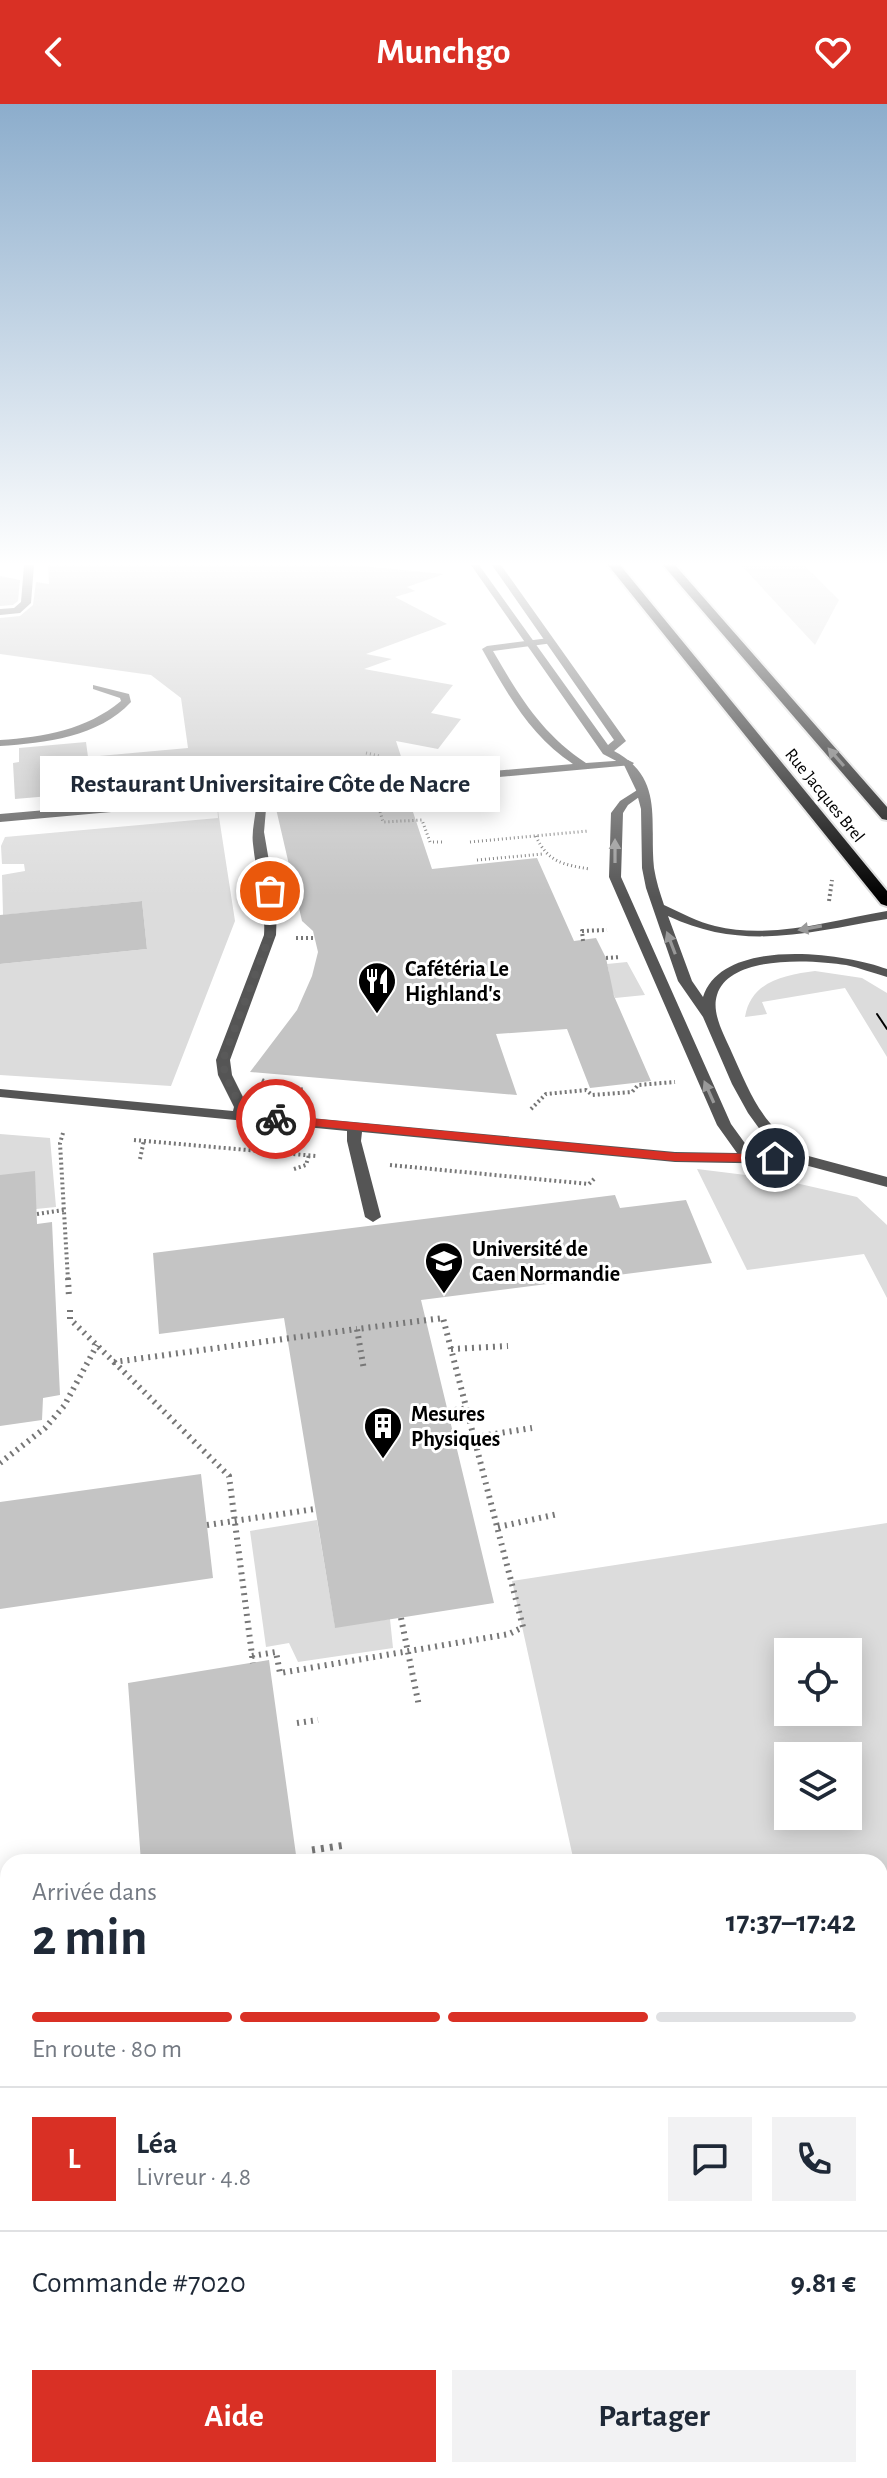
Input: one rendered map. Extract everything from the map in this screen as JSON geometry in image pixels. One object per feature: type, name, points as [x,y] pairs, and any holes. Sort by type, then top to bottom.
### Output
[{"type":"main road","name":"Rue Jacques Brel","points":[[704,676],[887,901]]},
{"type":"main road","name":"Rue Jacques Brel","points":[[765,676],[887,816]]},
{"type":"street","points":[[503,676],[526,716],[554,749],[584,767]]},
{"type":"street","points":[[553,676],[607,752],[628,763],[636,774],[647,809],[648,868],[657,906],[685,981],[710,1017],[755,1113],[766,1128],[801,1159]]},
{"type":"street","points":[[574,676],[620,741],[607,752]]},
{"type":"street","points":[[0,743],[38,740],[71,732],[102,718],[126,702],[125,696],[97,687]]},
{"type":"street","points":[[0,818],[628,763]]},
{"type":"street","points":[[642,790],[624,803],[617,813],[615,877],[724,1125],[748,1158]]},
{"type":"street","points":[[239,1116],[241,1107],[225,1075],[223,1060],[266,946],[272,920],[270,891],[257,830],[264,812],[261,795]]},
{"type":"street","points":[[657,906],[706,927],[741,933],[792,931],[887,915]]},
{"type":"street","points":[[710,1017],[710,993],[714,987],[731,972],[755,963],[784,958],[829,958],[874,967],[887,973]]},
{"type":"street","points":[[0,1093],[675,1157],[801,1159],[887,1182]]},
{"type":"street","points":[[355,1127],[354,1141],[373,1217]]},
{"type":"path","points":[[380,809],[383,822],[422,820],[430,842],[445,842]]},
{"type":"path","points":[[470,842],[591,830]]},
{"type":"path","points":[[536,836],[543,854]]},
{"type":"path","points":[[477,860],[543,854],[568,865],[602,871]]},
{"type":"path","points":[[583,941],[582,931],[607,929],[616,957],[606,958]]},
{"type":"path","points":[[291,938],[315,938]]},
{"type":"path","points":[[254,1075],[273,1087],[290,1091],[305,1089]]},
{"type":"path","points":[[531,1109],[546,1094],[586,1090],[592,1095],[632,1092],[638,1085],[688,1081]]},
{"type":"path","points":[[140,1159],[147,1132]]},
{"type":"path","points":[[63,1133],[60,1143],[69,1298]]},
{"type":"path","points":[[134,1140],[313,1156]]},
{"type":"path","points":[[309,1147],[313,1156]]},
{"type":"path","points":[[294,1169],[306,1165],[313,1156]]},
{"type":"path","points":[[382,1164],[589,1184],[596,1177],[593,1165]]},
{"type":"path","points":[[37,1214],[64,1210]]},
{"type":"path","points":[[70,1310],[70,1319],[229,1476],[253,1659],[276,1652],[280,1673],[509,1634],[523,1627],[443,1318],[114,1362]]},
{"type":"path","points":[[357,1329],[364,1370]]},
{"type":"path","points":[[0,1463],[45,1428],[64,1406],[97,1345]]},
{"type":"path","points":[[451,1349],[508,1346]]},
{"type":"path","points":[[448,1411],[468,1408]]},
{"type":"path","points":[[475,1437],[532,1428]]},
{"type":"path","points":[[207,1525],[315,1509]]},
{"type":"path","points":[[498,1527],[558,1514]]},
{"type":"path","points":[[401,1618],[419,1706]]},
{"type":"path","points":[[297,1723],[318,1720]]},
{"type":"path","points":[[312,1850],[346,1845]]},
{"type":"shaded area","points":[[217,804],[235,921],[171,1086],[0,1075],[0,964],[147,949],[142,901],[3,915],[2,875],[25,871],[24,864],[2,864],[1,846],[5,837],[218,818]]},
{"type":"shaded area","points":[[627,962],[645,995],[615,998],[605,973],[609,972],[607,964]]},
{"type":"shaded area","points":[[815,971],[862,978],[887,993],[887,1057],[845,988],[762,1002],[767,1014],[745,1017],[754,995],[771,982]]},
{"type":"shaded area","points":[[0,1134],[50,1138],[56,1207],[36,1209],[0,1175]]},
{"type":"shaded area","points":[[697,1169],[778,1179],[857,1197],[887,1225],[887,1298],[864,1254],[747,1270]]},
{"type":"shaded area","points":[[317,1520],[335,1627],[390,1619],[393,1648],[298,1662],[289,1643],[266,1647],[250,1531]]},
{"type":"shaded area","points":[[887,1523],[887,1854],[572,1854],[512,1581]]},
{"type":"building","points":[[152,676],[402,676],[453,685],[431,713],[461,719],[438,749],[396,741],[407,775],[271,787],[269,777],[15,799],[13,763],[19,762],[19,748],[86,742],[88,757],[188,748],[181,698]]},
{"type":"building","points":[[412,788],[416,800],[409,800],[432,869],[537,858],[574,941],[596,938],[606,958],[614,996],[651,1081],[590,1088],[567,1029],[496,1034],[517,1095],[250,1072],[297,1010],[312,976],[318,952],[313,931],[302,921],[274,800]]},
{"type":"building","points":[[142,901],[147,949],[0,964],[0,915]]},
{"type":"building","points":[[35,1171],[37,1224],[52,1222],[60,1395],[43,1398],[42,1420],[0,1426],[0,1175]]},
{"type":"building","points":[[615,1195],[620,1208],[686,1200],[712,1263],[421,1300],[494,1603],[335,1628],[284,1318],[159,1334],[153,1253]]},
{"type":"building","points":[[201,1474],[213,1578],[0,1609],[0,1502]]},
{"type":"building","points":[[269,1660],[296,1854],[140,1854],[128,1683]]},
{"type":"tram line","points":[[877,1014],[887,1029]]},
{"type":"way so far","points":[[270,891],[270,935],[223,1067],[241,1107],[239,1116],[276,1119]]},
{"type":"place","name":"Restaurant Universitaire Côte de Nacre","points":[[270,891]]},
{"type":"place","name":"Cafétéria Le Highland's","points":[[377,1015]]},
{"type":"place","name":"Université de Caen Normandie","points":[[444,1295]]},
{"type":"place","name":"Mesures Physiques","points":[[383,1460]]},
{"type":"route","points":[[276,1119],[675,1157],[775,1158]]}]
